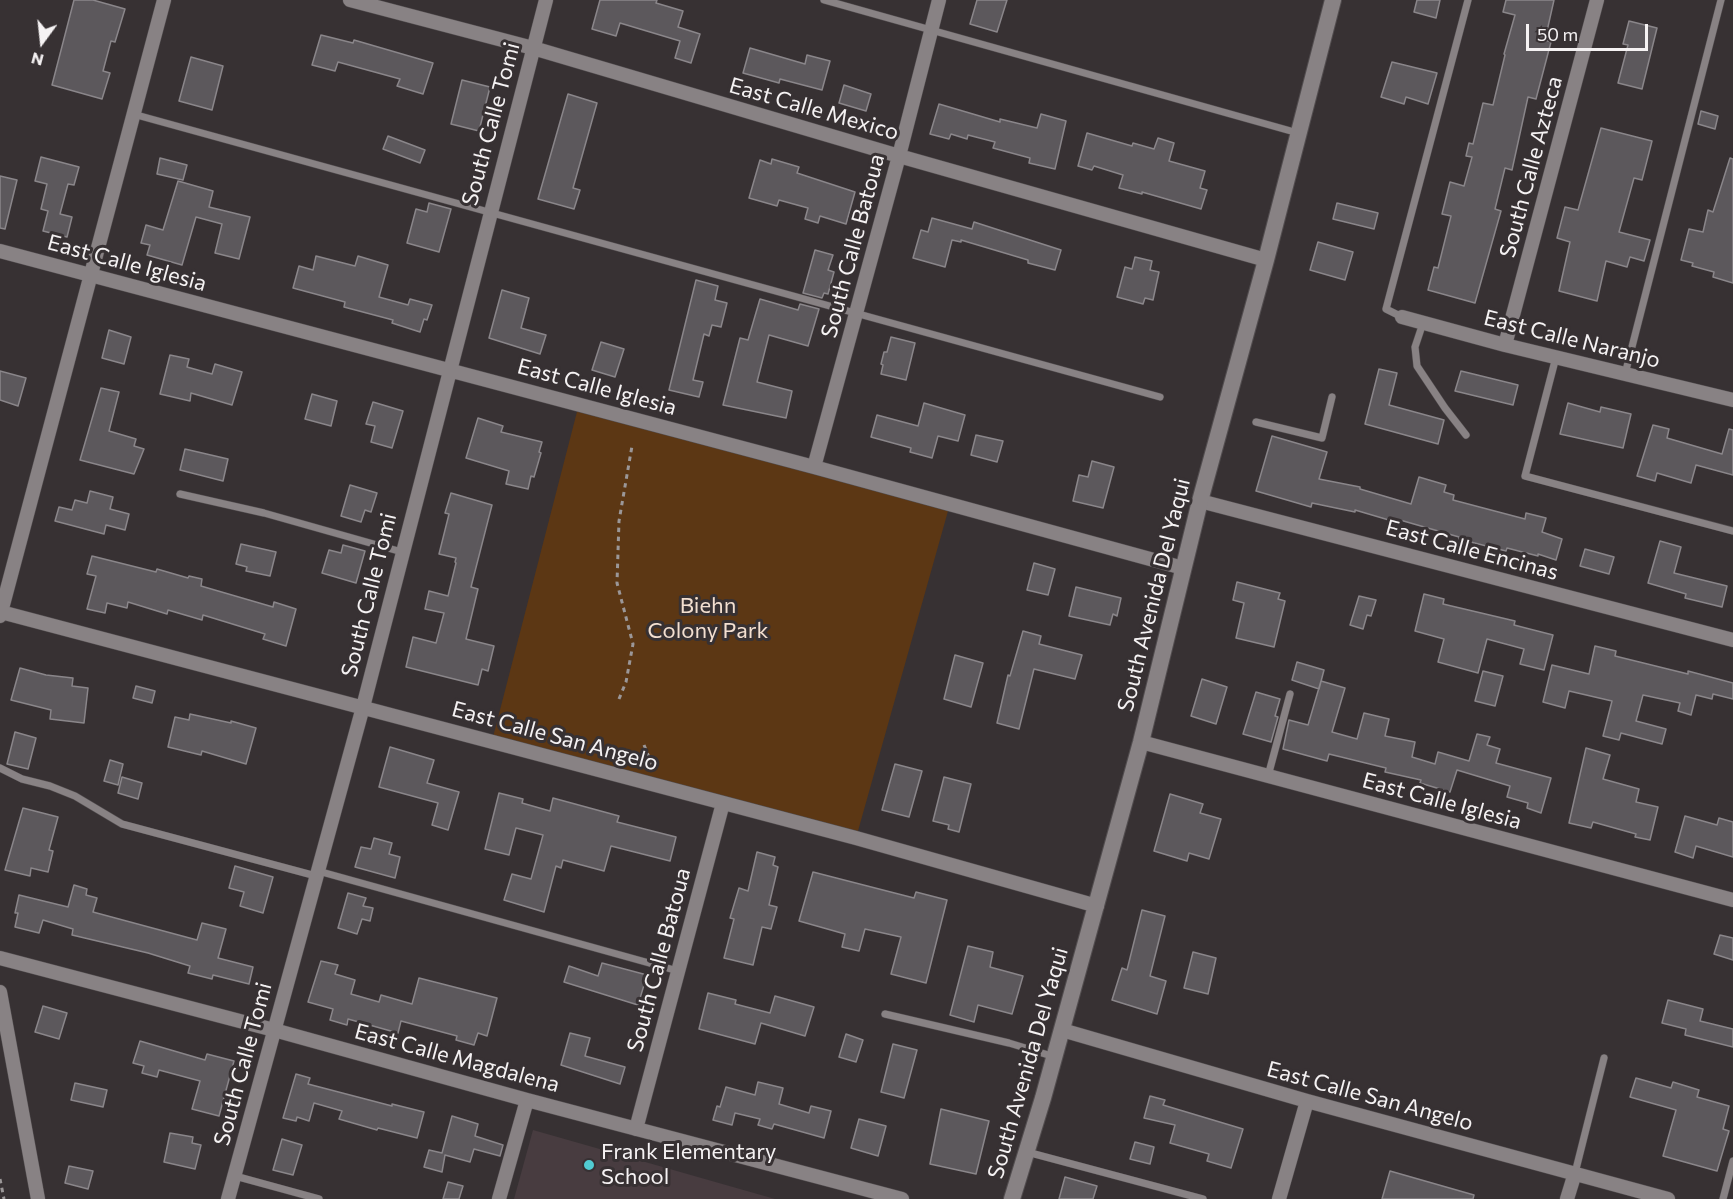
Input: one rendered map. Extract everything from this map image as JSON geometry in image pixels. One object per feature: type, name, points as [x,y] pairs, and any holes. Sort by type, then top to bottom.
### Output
[{"type":"street","points":[[1,614],[164,0]]},
{"type":"street","name":"East Calle Mexico","points":[[350,0],[533,48],[899,156],[1266,260]]},
{"type":"street","name":"South Calle Tomi","points":[[228,1199],[363,707],[546,0]]},
{"type":"street","name":"South Calle Batoua","points":[[814,467],[939,0]]},
{"type":"street","name":"South Avenida Del Yaqui","points":[[1012,1199],[1055,1057],[1141,742],[1200,501],[1266,260],[1333,0]]},
{"type":"street","name":"South Calle Azteca","points":[[1505,345],[1596,0]]},
{"type":"street","name":"East Calle Iglesia","points":[[0,250],[1183,568]]},
{"type":"street","name":"East Calle Naranjo","points":[[1402,317],[1505,345],[1733,400]]},
{"type":"street","name":"East Calle Encinas","points":[[1200,501],[1733,640]]},
{"type":"street","name":"East Calle San Angelo","points":[[1,614],[723,802],[1097,906]]},
{"type":"street","name":"East Calle Iglesia","points":[[1141,742],[1733,900]]},
{"type":"street","name":"South Calle Batoua","points":[[636,1129],[723,802]]},
{"type":"street","name":"East Calle Magdalena","points":[[0,958],[902,1199]]},
{"type":"street","points":[[0,992],[38,1199]]},
{"type":"street","name":"East Calle San Angelo","points":[[1062,1029],[1307,1101],[1668,1199]]},
{"type":"street","points":[[499,1199],[527,1100]]},
{"type":"street","points":[[1279,1199],[1307,1101]]},
{"type":"street","points":[[1567,1199],[1575,1173]]},
{"type":"lane","points":[[824,0],[1298,133]]},
{"type":"lane","points":[[1402,317],[1386,309],[1468,0]]},
{"type":"lane","points":[[1625,374],[1721,0]]},
{"type":"lane","points":[[133,114],[1160,397]]},
{"type":"lane","points":[[1423,323],[1416,347],[1417,366],[1444,408],[1466,435]]},
{"type":"lane","points":[[1556,357],[1525,476],[1733,531]]},
{"type":"lane","points":[[1256,422],[1322,438],[1332,397]]},
{"type":"lane","points":[[180,494],[264,513],[402,552]]},
{"type":"lane","points":[[1268,776],[1290,694]]},
{"type":"lane","points":[[0,768],[22,779],[50,786],[75,796],[122,824],[678,971]]},
{"type":"lane","points":[[885,1014],[1009,1043],[1055,1057]]},
{"type":"lane","points":[[1575,1173],[1604,1058]]},
{"type":"lane","points":[[1027,1152],[1203,1199]]},
{"type":"lane","points":[[1723,1199],[1733,1161]]},
{"type":"lane","points":[[235,1176],[320,1199]]},
{"type":"path","points":[[619,699],[626,682],[633,644],[617,583],[619,521],[632,446]]},
{"type":"path","points":[[644,745],[653,767]]},
{"type":"path","points":[[0,1179],[4,1199]]},
{"type":"shaded area","name":"Frank Elementary School","points":[[533,1130],[775,1199],[514,1199]]},
{"type":"green space","name":"Biehn Colony Park","points":[[579,404],[950,504],[856,838],[492,741]]},
{"type":"building","points":[[74,0],[93,0],[125,9],[115,42],[111,41],[103,71],[110,73],[102,99],[52,85]]},
{"type":"building","points":[[600,0],[657,0],[656,3],[683,11],[678,27],[700,34],[691,63],[675,58],[680,41],[620,23],[616,36],[592,29]]},
{"type":"building","points":[[977,0],[1007,0],[997,32],[970,24]]},
{"type":"building","points":[[1417,0],[1440,0],[1436,18],[1414,12]]},
{"type":"building","points":[[1506,0],[1554,0],[1545,40],[1551,42],[1536,99],[1528,97],[1512,170],[1505,168],[1495,209],[1501,211],[1475,303],[1428,290],[1434,267],[1438,268],[1451,216],[1442,214],[1450,182],[1464,186],[1472,157],[1466,156],[1469,143],[1473,144],[1483,103],[1493,105],[1515,15],[1503,12]]},
{"type":"building","points":[[1629,21],[1657,28],[1642,89],[1618,83],[1628,45],[1623,44]]},
{"type":"building","points":[[321,35],[353,43],[354,40],[433,63],[423,94],[397,86],[400,79],[338,62],[335,71],[312,65]]},
{"type":"building","points":[[750,48],[805,64],[807,55],[830,61],[822,90],[780,79],[779,83],[743,73]]},
{"type":"building","points":[[191,57],[223,66],[212,110],[179,101]]},
{"type":"building","points":[[1392,62],[1437,73],[1428,104],[1406,97],[1404,104],[1381,97]]},
{"type":"building","points":[[462,80],[490,87],[479,131],[451,124]]},
{"type":"building","points":[[844,85],[871,94],[866,111],[839,103]]},
{"type":"building","points":[[568,94],[597,103],[573,188],[580,190],[574,209],[538,199]]},
{"type":"building","points":[[939,104],[1000,122],[1000,119],[1037,128],[1041,114],[1066,121],[1055,169],[1029,163],[1030,158],[993,148],[995,142],[968,135],[967,139],[951,134],[949,139],[930,134]]},
{"type":"building","points":[[1701,111],[1718,116],[1715,129],[1698,124]]},
{"type":"building","points":[[1601,128],[1652,141],[1642,180],[1634,178],[1619,232],[1650,240],[1644,261],[1630,257],[1627,267],[1606,261],[1597,301],[1559,291],[1570,242],[1557,238],[1565,207],[1578,210]]},
{"type":"building","points":[[1087,133],[1132,146],[1133,143],[1154,149],[1158,138],[1174,143],[1169,161],[1205,171],[1200,188],[1207,190],[1201,209],[1142,192],[1142,194],[1119,188],[1123,175],[1094,166],[1092,170],[1078,166]]},
{"type":"building","points":[[388,136],[425,150],[420,163],[383,149]]},
{"type":"building","points":[[41,157],[79,167],[74,185],[68,184],[60,214],[72,217],[67,237],[43,231],[48,211],[41,209],[47,184],[35,181]]},
{"type":"building","points":[[160,158],[187,165],[183,180],[157,174]]},
{"type":"building","points":[[1730,158],[1733,159],[1733,283],[1713,277],[1714,272],[1692,266],[1693,263],[1681,260],[1689,229],[1703,232],[1708,210],[1713,212]]},
{"type":"building","points":[[772,159],[799,167],[797,173],[855,192],[846,224],[820,216],[818,223],[805,219],[808,208],[779,200],[777,206],[749,198],[760,160],[771,164]]},
{"type":"building","points":[[0,176],[17,180],[5,229],[0,228]]},
{"type":"building","points":[[178,181],[213,191],[209,207],[250,217],[239,259],[215,253],[222,224],[196,217],[182,265],[147,255],[150,245],[141,243],[146,225],[163,230]]},
{"type":"building","points":[[429,203],[451,209],[439,252],[407,243],[416,209],[427,212]]},
{"type":"building","points":[[1337,203],[1378,213],[1374,229],[1333,219]]},
{"type":"building","points":[[932,218],[972,229],[974,222],[1061,250],[1055,270],[961,240],[961,242],[952,240],[945,267],[913,258],[921,230],[928,232]]},
{"type":"building","points":[[1318,242],[1353,252],[1345,280],[1310,270]]},
{"type":"building","points":[[815,250],[833,255],[828,270],[834,272],[828,294],[824,293],[822,298],[803,293]]},
{"type":"building","points":[[316,256],[355,266],[358,256],[388,265],[379,297],[408,305],[410,299],[432,305],[420,332],[392,323],[393,320],[344,307],[345,302],[293,288],[299,266],[313,270]]},
{"type":"building","points":[[1135,257],[1152,261],[1150,270],[1159,272],[1153,300],[1145,298],[1143,304],[1117,297],[1125,267],[1132,269]]},
{"type":"building","points":[[696,280],[718,286],[715,300],[727,303],[721,327],[712,325],[709,336],[704,334],[693,380],[703,382],[699,397],[669,390]]},
{"type":"building","points":[[502,290],[529,298],[521,328],[546,335],[540,354],[489,338]]},
{"type":"building","points":[[760,299],[798,310],[800,304],[819,309],[808,346],[769,335],[757,382],[792,391],[786,418],[723,405],[740,338],[748,340]]},
{"type":"building","points":[[109,330],[131,337],[124,364],[102,358]]},
{"type":"building","points":[[891,337],[915,343],[906,380],[881,374],[884,352],[887,352]]},
{"type":"building","points":[[601,342],[624,349],[615,377],[592,370]]},
{"type":"building","points":[[170,355],[189,359],[187,367],[212,374],[215,364],[242,372],[232,405],[191,393],[190,401],[160,394]]},
{"type":"building","points":[[1379,369],[1397,373],[1389,405],[1444,420],[1438,444],[1365,424]]},
{"type":"building","points":[[0,371],[26,378],[18,406],[0,400]]},
{"type":"building","points":[[1461,371],[1518,385],[1513,405],[1455,391]]},
{"type":"building","points":[[101,388],[119,392],[109,431],[136,439],[134,446],[144,449],[134,474],[80,460]]},
{"type":"building","points":[[312,394],[337,401],[331,426],[305,419]]},
{"type":"building","points":[[373,402],[403,411],[392,448],[371,442],[375,426],[366,424]]},
{"type":"building","points":[[924,403],[965,415],[958,441],[938,436],[932,458],[910,452],[911,448],[871,437],[877,415],[918,426]]},
{"type":"building","points":[[1568,403],[1600,412],[1601,407],[1631,414],[1623,448],[1560,434]]},
{"type":"building","points":[[478,418],[503,426],[501,432],[542,442],[534,477],[531,476],[528,489],[506,484],[509,471],[466,458]]},
{"type":"building","points":[[1653,425],[1669,429],[1667,438],[1722,454],[1729,429],[1733,430],[1733,475],[1696,465],[1691,483],[1657,473],[1655,481],[1637,476]]},
{"type":"building","points":[[976,435],[1003,441],[997,462],[971,455]]},
{"type":"building","points":[[1272,436],[1327,452],[1319,479],[1360,487],[1360,489],[1411,504],[1419,477],[1446,485],[1444,492],[1454,495],[1453,500],[1525,519],[1526,513],[1546,518],[1542,532],[1562,539],[1556,560],[1538,554],[1538,556],[1507,548],[1506,551],[1459,539],[1459,537],[1400,520],[1399,523],[1355,510],[1355,512],[1312,503],[1311,507],[1256,491]]},
{"type":"building","points":[[185,449],[228,459],[223,481],[180,470]]},
{"type":"building","points":[[1092,461],[1114,467],[1103,508],[1073,501],[1079,475],[1088,477]]},
{"type":"building","points":[[350,485],[377,493],[371,512],[365,510],[361,522],[341,516]]},
{"type":"building","points":[[90,491],[113,497],[110,509],[129,514],[125,530],[106,525],[104,534],[55,521],[59,507],[72,510],[75,500],[87,503]]},
{"type":"building","points":[[451,493],[492,505],[471,587],[478,589],[466,639],[494,646],[488,671],[482,669],[478,685],[406,667],[413,637],[436,643],[444,613],[425,609],[429,591],[448,596],[456,563],[456,558],[439,554],[449,514],[445,513]]},
{"type":"building","points":[[1660,541],[1681,547],[1674,573],[1727,586],[1722,607],[1685,598],[1686,594],[1648,583]]},
{"type":"building","points":[[241,544],[276,552],[270,576],[246,571],[247,567],[236,564]]},
{"type":"building","points":[[343,545],[365,551],[356,583],[322,573],[329,550],[341,553]]},
{"type":"building","points":[[1585,549],[1614,557],[1609,574],[1580,566]]},
{"type":"building","points":[[92,556],[156,572],[157,569],[188,578],[189,576],[202,579],[201,586],[273,607],[274,602],[296,609],[286,646],[263,639],[265,634],[203,615],[202,620],[168,610],[167,614],[128,602],[127,608],[107,603],[105,613],[87,609],[96,576],[87,574]]},
{"type":"building","points":[[1034,563],[1055,569],[1048,595],[1027,590]]},
{"type":"building","points":[[1237,582],[1280,593],[1278,599],[1285,601],[1274,647],[1236,638],[1244,603],[1233,600]]},
{"type":"building","points":[[1076,587],[1121,598],[1117,616],[1113,614],[1110,625],[1069,616]]},
{"type":"building","points":[[1424,594],[1444,599],[1443,604],[1515,621],[1514,625],[1553,635],[1544,670],[1520,664],[1524,649],[1487,639],[1478,673],[1438,662],[1444,639],[1415,631]]},
{"type":"building","points":[[1359,596],[1376,600],[1371,616],[1367,615],[1363,629],[1350,625]]},
{"type":"building","points":[[1023,631],[1041,636],[1039,644],[1082,655],[1075,679],[1034,669],[1019,729],[997,723],[1008,675],[1010,676]]},
{"type":"building","points":[[1595,646],[1616,651],[1615,656],[1733,683],[1733,699],[1713,694],[1712,699],[1696,695],[1691,715],[1678,711],[1680,703],[1643,695],[1636,721],[1666,729],[1662,744],[1621,733],[1619,740],[1603,736],[1612,701],[1569,691],[1565,708],[1543,702],[1552,665],[1589,674]]},
{"type":"building","points":[[955,655],[983,663],[971,707],[944,699]]},
{"type":"building","points":[[1297,662],[1324,670],[1319,689],[1292,680]]},
{"type":"building","points":[[20,668],[46,675],[73,678],[72,686],[88,688],[84,723],[50,719],[51,710],[11,700]]},
{"type":"building","points":[[1483,671],[1503,676],[1495,706],[1475,701]]},
{"type":"building","points":[[1202,679],[1227,687],[1216,724],[1191,716]]},
{"type":"building","points":[[1321,681],[1345,688],[1332,732],[1357,739],[1364,713],[1389,719],[1385,736],[1415,742],[1412,757],[1435,764],[1438,752],[1469,761],[1477,734],[1490,737],[1487,745],[1500,749],[1496,763],[1551,778],[1541,813],[1527,808],[1528,803],[1507,797],[1510,786],[1457,770],[1450,792],[1420,783],[1421,780],[1385,772],[1386,768],[1329,754],[1327,761],[1283,749],[1289,720],[1308,725]]},
{"type":"building","points":[[136,686],[155,691],[152,703],[133,698]]},
{"type":"building","points":[[1256,692],[1280,699],[1271,742],[1243,734]]},
{"type":"building","points":[[190,714],[256,728],[246,764],[202,751],[201,755],[168,747],[175,717],[189,720]]},
{"type":"building","points":[[15,732],[36,738],[28,769],[7,764]]},
{"type":"building","points":[[390,747],[434,760],[427,783],[459,792],[448,830],[432,825],[438,803],[379,787]]},
{"type":"building","points":[[1586,748],[1610,755],[1603,779],[1639,789],[1636,802],[1658,807],[1650,840],[1593,822],[1591,828],[1569,823]]},
{"type":"building","points":[[110,760],[123,764],[118,785],[104,781]]},
{"type":"building","points":[[895,764],[922,771],[909,817],[882,810]]},
{"type":"building","points":[[122,777],[142,783],[138,799],[118,793]]},
{"type":"building","points":[[944,777],[971,784],[959,832],[948,829],[949,825],[933,821]]},
{"type":"building","points":[[499,793],[523,799],[522,803],[550,811],[553,798],[619,816],[617,822],[676,837],[670,861],[611,846],[604,871],[563,860],[561,868],[556,866],[544,912],[504,900],[512,874],[531,879],[543,835],[516,828],[509,855],[485,849]]},
{"type":"building","points":[[1170,794],[1203,804],[1200,813],[1221,819],[1209,859],[1189,853],[1187,861],[1154,851]]},
{"type":"building","points":[[23,808],[58,817],[49,850],[53,851],[48,872],[31,868],[30,876],[5,870]]},
{"type":"building","points":[[1685,816],[1717,825],[1719,818],[1733,822],[1733,857],[1696,846],[1693,858],[1675,852]]},
{"type":"building","points":[[374,838],[392,843],[389,854],[400,857],[395,878],[355,867],[361,847],[371,849]]},
{"type":"building","points":[[757,852],[775,857],[773,865],[778,867],[769,905],[777,907],[771,929],[762,927],[753,965],[724,958],[734,919],[730,918],[739,888],[748,891]]},
{"type":"building","points":[[235,866],[273,877],[263,913],[240,906],[244,892],[229,888]]},
{"type":"building","points":[[813,872],[914,898],[916,892],[947,900],[926,983],[891,974],[901,937],[865,929],[859,951],[842,947],[845,934],[799,921]]},
{"type":"building","points":[[74,885],[87,889],[86,895],[97,898],[93,912],[197,940],[202,923],[226,929],[218,958],[253,967],[249,984],[213,975],[212,979],[188,973],[190,966],[148,953],[72,935],[73,929],[43,920],[39,933],[15,927],[19,895],[68,907]]},
{"type":"building","points":[[348,893],[366,898],[363,906],[373,908],[370,921],[362,919],[357,934],[338,928]]},
{"type":"building","points":[[1142,910],[1165,916],[1150,976],[1166,981],[1157,1014],[1112,1000],[1122,968],[1127,970]]},
{"type":"building","points":[[1720,935],[1733,938],[1733,960],[1714,954]]},
{"type":"building","points":[[968,946],[993,952],[990,967],[1023,976],[1012,1014],[978,1005],[974,1022],[950,1015]]},
{"type":"building","points":[[1193,952],[1216,958],[1208,994],[1184,988]]},
{"type":"building","points":[[321,961],[338,965],[335,974],[355,980],[351,994],[379,1002],[381,995],[412,1004],[419,978],[497,998],[487,1036],[478,1033],[474,1045],[456,1040],[457,1036],[401,1021],[398,1033],[348,1019],[347,1025],[330,1020],[333,1009],[308,1002]]},
{"type":"building","points":[[602,963],[647,975],[638,1005],[564,982],[569,966],[598,976]]},
{"type":"building","points":[[708,993],[736,1000],[735,1004],[770,1013],[775,996],[814,1007],[805,1036],[761,1023],[755,1044],[699,1029]]},
{"type":"building","points":[[1668,1000],[1703,1009],[1700,1021],[1733,1029],[1733,1047],[1685,1035],[1686,1029],[1662,1023]]},
{"type":"building","points":[[43,1006],[67,1013],[59,1039],[35,1032]]},
{"type":"building","points":[[570,1033],[590,1038],[585,1056],[625,1067],[620,1084],[561,1065]]},
{"type":"building","points":[[846,1034],[863,1040],[856,1062],[839,1057]]},
{"type":"building","points":[[140,1041],[205,1060],[207,1054],[234,1061],[219,1116],[192,1109],[200,1081],[159,1070],[157,1077],[142,1073],[144,1066],[133,1063]]},
{"type":"building","points":[[893,1044],[917,1050],[904,1098],[881,1092]]},
{"type":"building","points":[[296,1074],[310,1078],[308,1084],[424,1112],[417,1138],[339,1119],[342,1111],[314,1103],[309,1121],[297,1117],[296,1121],[283,1118]]},
{"type":"building","points":[[1636,1078],[1671,1088],[1673,1082],[1699,1090],[1697,1097],[1729,1106],[1723,1129],[1729,1131],[1717,1171],[1663,1156],[1676,1110],[1630,1097]]},
{"type":"building","points":[[758,1082],[783,1088],[779,1104],[809,1113],[811,1106],[831,1111],[824,1138],[774,1124],[772,1129],[758,1125],[760,1119],[735,1113],[732,1125],[713,1120],[726,1087],[755,1095]]},
{"type":"building","points":[[75,1083],[107,1090],[103,1107],[71,1100]]},
{"type":"building","points":[[1150,1096],[1165,1100],[1163,1105],[1243,1129],[1231,1168],[1207,1161],[1209,1154],[1170,1143],[1175,1125],[1144,1118]]},
{"type":"building","points":[[941,1109],[989,1121],[976,1174],[930,1164]]},
{"type":"building","points":[[452,1116],[478,1124],[475,1136],[503,1145],[500,1156],[474,1149],[470,1162],[445,1155],[442,1172],[424,1167],[429,1150],[442,1153]]},
{"type":"building","points":[[859,1119],[886,1126],[878,1156],[851,1148]]},
{"type":"building","points":[[170,1133],[193,1137],[192,1143],[201,1145],[195,1169],[164,1162]]},
{"type":"building","points":[[282,1139],[302,1145],[293,1175],[273,1170]]},
{"type":"building","points":[[1135,1142],[1154,1147],[1150,1164],[1130,1159]]},
{"type":"building","points":[[69,1166],[93,1171],[88,1189],[65,1183]]},
{"type":"building","points":[[1390,1171],[1474,1195],[1473,1199],[1382,1199]]},
{"type":"building","points":[[1065,1177],[1097,1186],[1093,1199],[1059,1199]]},
{"type":"building","points":[[448,1182],[463,1186],[459,1199],[443,1199]]},
{"type":"place","name":"Frank Elementary School","points":[[589,1165]]}]
